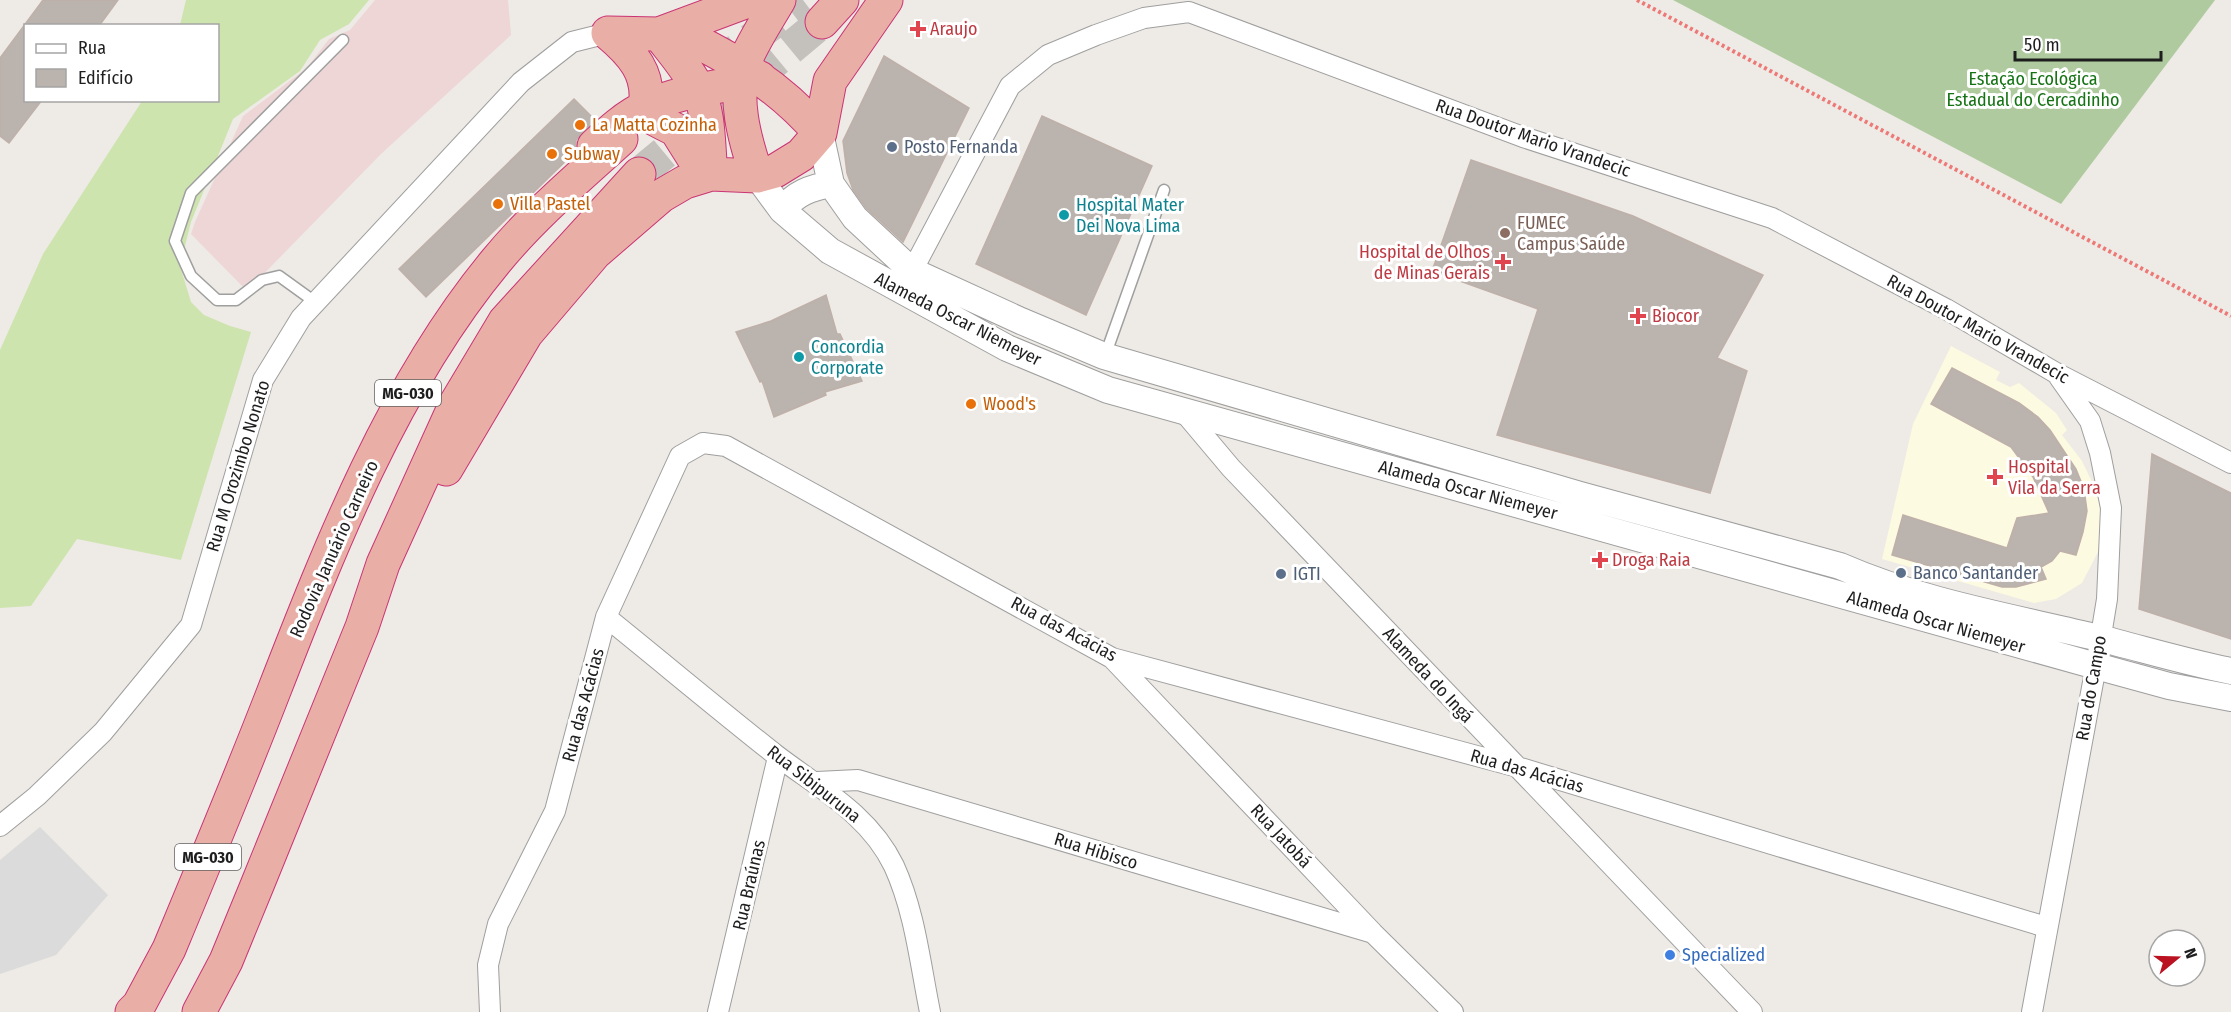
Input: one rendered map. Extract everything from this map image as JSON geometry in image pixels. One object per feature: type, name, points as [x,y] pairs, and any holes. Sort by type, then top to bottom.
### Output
[{"type":"highway","points":[[608,33],[666,31],[750,0]]},
{"type":"highway","points":[[757,176],[744,138],[748,76],[779,0]]},
{"type":"highway","points":[[362,627],[435,489],[526,334],[596,253],[661,196],[685,182],[711,174],[757,176],[775,171],[801,155],[820,133],[830,81],[886,0]]},
{"type":"highway","points":[[642,109],[644,74],[666,31]]},
{"type":"highway","points":[[666,31],[796,105],[820,133]]},
{"type":"highway","points":[[666,31],[698,89],[708,127],[711,174]]},
{"type":"highway","points":[[608,33],[631,54],[644,74]]},
{"type":"highway","points":[[272,696],[291,612],[316,532],[354,452],[441,307],[489,249],[613,128],[642,109],[698,89],[748,76]]},
{"type":"highway","points":[[642,109],[676,130],[698,165],[711,174]]},
{"type":"highway","name":"Rodovia Januário Carneiro","points":[[132,1012],[139,1005],[169,949],[353,496],[407,395],[454,316],[496,260],[564,190],[621,139]]},
{"type":"highway","name":"MG-030","points":[[199,1012],[226,961],[362,627],[382,564],[456,402],[505,321],[639,174]]},
{"type":"street","name":"Rua Doutor Mario Vrandecic","points":[[912,271],[1010,86],[1048,55],[1096,35],[1144,18],[1189,12],[1523,137],[1772,218],[1946,309],[2056,373],[2231,463]]},
{"type":"street","name":"Rua M Orozimbo Nonato","points":[[0,826],[37,796],[103,732],[191,625],[262,380],[300,318],[521,82],[572,42],[608,33]]},
{"type":"street","name":"Alameda Oscar Niemeyer","points":[[820,133],[831,184],[855,218],[912,271],[1104,356],[1580,495],[1840,566],[1881,584],[2100,638],[2175,660],[2231,671]]},
{"type":"street","name":"Alameda Oscar Niemeyer","points":[[757,176],[782,210],[830,251],[1007,348],[1108,390],[2096,666],[2169,686],[2231,698]]},
{"type":"street","points":[[782,210],[793,197],[810,188],[831,184]]},
{"type":"street","name":"Rua do Campo","points":[[2032,1012],[2107,598],[2111,508],[2100,453],[2090,421],[2056,373]]},
{"type":"street","name":"Alameda do Ingá","points":[[1183,411],[1231,468],[1752,1012]]},
{"type":"street","name":"Rua das Acácias","points":[[490,1012],[488,965],[498,924],[555,811],[606,617],[680,456],[703,443],[726,446],[1112,658],[1514,766],[2046,927]]},
{"type":"street","points":[[1745,569],[1757,544]]},
{"type":"street","name":"Rua Sibipuruna","points":[[606,617],[778,757],[818,782],[870,830],[893,865],[909,908],[930,1012]]},
{"type":"street","name":"Rua Jatobá","points":[[1112,658],[1373,933],[1453,1012]]},
{"type":"street","name":"Rua Braúnas","points":[[718,1012],[778,757]]},
{"type":"street","name":"Rua Hibisco","points":[[818,782],[858,780],[1373,933]]},
{"type":"lane","points":[[315,302],[279,276],[262,280],[236,300],[217,300],[191,276],[176,241],[191,193],[343,40]]},
{"type":"lane","points":[[1104,356],[1164,190]]},
{"type":"path","points":[[1637,0],[2231,316]]},
{"type":"shaded area","points":[[375,0],[508,0],[511,35],[381,154],[247,291],[191,234],[195,222],[243,116],[307,68],[329,39],[350,30]]},
{"type":"shaded area","name":"Hospital Vila da Serra","points":[[1951,346],[2000,372],[1996,380],[2010,387],[2019,383],[2056,413],[2067,430],[2062,435],[2082,461],[2097,492],[2102,523],[2098,552],[2082,583],[2056,599],[2034,603],[1882,559],[1913,424]]},
{"type":"shaded area","points":[[40,827],[108,895],[56,955],[0,974],[0,860]]},
{"type":"green space","points":[[186,0],[369,0],[349,24],[320,40],[300,71],[233,119],[191,222],[180,266],[191,302],[204,315],[251,332],[181,560],[77,539],[31,606],[0,608],[0,350],[43,254],[141,102],[219,102],[219,24],[180,24]]},
{"type":"green space","name":"Estação Ecológica Estadual do Cercadinho","points":[[1673,0],[2215,0],[2061,204]]},
{"type":"building","points":[[43,0],[118,0],[100,24],[25,24]]},
{"type":"building","points":[[24,26],[24,102],[40,102],[9,143],[0,136],[0,58]]},
{"type":"building","points":[[884,56],[969,108],[903,242],[866,208],[853,190],[847,173],[843,141]]},
{"type":"building","points":[[574,99],[595,120],[576,140],[576,151],[426,297],[399,269]]},
{"type":"building","name":"Hospital Mater Dei Nova Lima","points":[[1042,116],[1152,166],[1086,315],[976,264]]},
{"type":"building","name":"Biocor","points":[[1471,160],[1633,216],[1763,275],[1717,358],[1747,371],[1710,493],[1497,435],[1538,309],[1432,271]]},
{"type":"building","name":"Concordia Corporate","points":[[826,295],[837,334],[840,334],[862,381],[825,392],[826,395],[774,417],[762,381],[760,382],[736,332],[771,321]]},
{"type":"building","points":[[1952,368],[2019,403],[2038,417],[2050,430],[2076,469],[2084,489],[2087,511],[2083,532],[2076,555],[2060,551],[2052,561],[2041,567],[2046,579],[2016,587],[2002,587],[1892,555],[1903,515],[2007,548],[2017,518],[2049,513],[2033,477],[2011,447],[1931,404]]},
{"type":"building","points":[[2152,454],[2231,493],[2231,639],[2139,609]]},
{"type":"tunnel","points":[[673,99],[803,0]]},
{"type":"tunnel","points":[[639,174],[822,22]]},
{"type":"place","name":"Araujo","points":[[918,29]]},
{"type":"place","name":"La Matta Cozinha","points":[[580,125]]},
{"type":"place","name":"Posto Fernanda","points":[[892,147]]},
{"type":"place","name":"Subway","points":[[552,154]]},
{"type":"place","name":"Villa Pastel","points":[[498,204]]},
{"type":"place","name":"Hospital Mater Dei Nova Lima","points":[[1064,215]]},
{"type":"place","name":"FUMEC Campus Saúde","points":[[1505,233]]},
{"type":"place","name":"Hospital de Olhos de Minas Gerais","points":[[1503,262]]},
{"type":"place","name":"Biocor","points":[[1638,316]]},
{"type":"place","name":"Concordia Corporate","points":[[799,357]]},
{"type":"place","name":"Wood's","points":[[971,404]]},
{"type":"place","name":"Hospital Vila da Serra","points":[[1995,477]]},
{"type":"place","name":"Droga Raia","points":[[1600,560]]},
{"type":"place","name":"Banco Santander","points":[[1901,573]]},
{"type":"place","name":"IGTI","points":[[1281,574]]},
{"type":"place","name":"Specialized","points":[[1670,955]]}]
